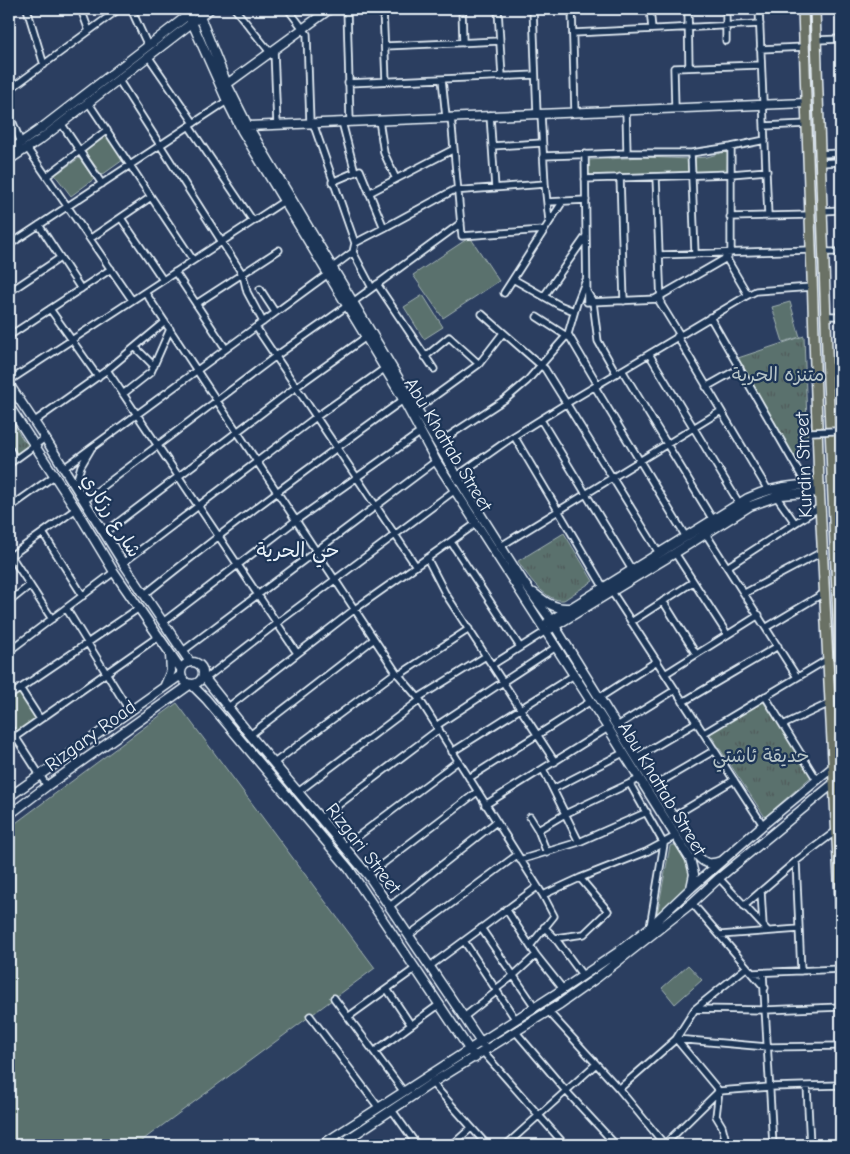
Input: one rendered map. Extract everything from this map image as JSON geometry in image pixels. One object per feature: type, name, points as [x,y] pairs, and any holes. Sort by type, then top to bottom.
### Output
[{"type":"main road","points":[[9,160],[187,12],[210,9]]},
{"type":"main road","points":[[227,84],[273,54],[303,28],[330,9]]},
{"type":"main road","name":"Kurdin Street","points":[[803,9],[819,488],[841,919]]},
{"type":"main road","name":"Kurdin Street","points":[[815,9],[828,379],[837,489],[841,687]]},
{"type":"main road","points":[[9,151],[24,146],[61,123],[192,22],[197,11]]},
{"type":"main road","name":"Abu Khattab Street","points":[[197,11],[227,84],[248,126],[358,318],[418,408],[456,476],[477,523],[574,675],[617,726],[697,855],[706,863],[714,864],[721,862]]},
{"type":"main road","name":"Abu Khattab Street","points":[[187,12],[242,131],[284,201],[330,271]]},
{"type":"main road","points":[[248,126],[806,103]]},
{"type":"main road","name":"Abu Khattab Street","points":[[358,318],[366,338],[436,461],[455,490],[464,496],[501,546],[552,623],[595,699],[608,728],[690,859],[694,874],[691,888]]},
{"type":"main road","points":[[816,380],[828,379]]},
{"type":"main road","name":"شارع رزكاري","points":[[9,383],[35,421],[123,563],[190,662]]},
{"type":"main road","name":"شارع رزكاري","points":[[9,406],[76,509],[114,572],[170,651],[181,672]]},
{"type":"main road","points":[[544,629],[570,608],[739,503],[768,490],[806,484],[819,488]]},
{"type":"main road","points":[[552,623],[612,592],[750,506],[776,496],[819,488]]},
{"type":"main road","points":[[524,583],[552,606],[561,609],[570,608]]},
{"type":"main road","points":[[163,687],[171,671],[170,651]]},
{"type":"main road","points":[[190,662],[200,666],[204,678],[191,684],[184,681],[181,672],[185,664],[190,662]]},
{"type":"main road","points":[[828,670],[841,669]]},
{"type":"main road","name":"Rizgary Road","points":[[9,796],[163,687],[181,672]]},
{"type":"main road","name":"Rizgari Street","points":[[204,678],[227,708],[368,875],[485,1051]]},
{"type":"main road","name":"Rizgari Street","points":[[191,684],[206,699],[349,869],[475,1058]]},
{"type":"main road","name":"Rizgary Road","points":[[9,815],[191,684]]},
{"type":"main road","points":[[170,698],[188,692],[206,699]]},
{"type":"main road","points":[[321,1145],[583,976],[650,928],[691,888],[833,767]]},
{"type":"main road","points":[[339,1145],[349,1143],[392,1110],[432,1083],[475,1058],[598,978],[692,903],[719,878],[834,783]]},
{"type":"main road","points":[[690,859],[697,855]]},
{"type":"main road","points":[[349,869],[358,862]]},
{"type":"main road","points":[[469,1026],[482,1035],[494,1033]]},
{"type":"main road","points":[[494,1033],[489,1040],[490,1042],[497,1043]]},
{"type":"main road","points":[[461,1055],[466,1048],[464,1040]]},
{"type":"main road","points":[[461,1055],[468,1055],[469,1058],[466,1063]]},
{"type":"street","points":[[27,9],[44,64]]},
{"type":"street","points":[[81,9],[89,31]]},
{"type":"street","points":[[9,90],[119,9]]},
{"type":"street","points":[[131,9],[148,46]]},
{"type":"street","points":[[234,9],[273,54],[277,125]]},
{"type":"street","points":[[288,9],[307,34],[311,123],[355,243],[354,252],[375,286],[434,369]]},
{"type":"street","points":[[347,9],[348,83],[346,122],[355,172]]},
{"type":"street","points":[[386,81],[383,9],[391,9]]},
{"type":"street","points":[[462,9],[463,42]]},
{"type":"street","points":[[498,9],[502,77]]},
{"type":"street","points":[[533,9],[535,75],[549,221]]},
{"type":"street","points":[[572,9],[575,113]]},
{"type":"street","points":[[650,9],[652,29]]},
{"type":"street","points":[[688,9],[689,67]]},
{"type":"street","points":[[726,9],[726,41]]},
{"type":"street","points":[[759,9],[768,216]]},
{"type":"street","points":[[573,33],[760,24]]},
{"type":"street","points":[[816,40],[841,40]]},
{"type":"street","points":[[385,46],[500,41]]},
{"type":"street","points":[[760,49],[805,47]]},
{"type":"street","points":[[148,56],[253,221]]},
{"type":"street","points":[[675,108],[674,68],[761,65]]},
{"type":"street","points":[[348,83],[535,75]]},
{"type":"street","points":[[118,79],[243,274],[247,292],[263,322]]},
{"type":"street","points":[[442,79],[454,148],[456,190],[462,236],[543,230]]},
{"type":"street","points":[[9,245],[227,101]]},
{"type":"street","points":[[88,102],[193,260]]},
{"type":"street","points":[[626,110],[627,153]]},
{"type":"street","points":[[9,113],[24,146],[47,176],[132,300]]},
{"type":"street","points":[[490,115],[495,188]]},
{"type":"street","points":[[379,120],[384,153],[396,179]]},
{"type":"street","points":[[61,123],[102,184]]},
{"type":"street","points":[[764,126],[807,124]]},
{"type":"street","points":[[47,176],[107,130]]},
{"type":"street","points":[[543,156],[691,152],[731,148],[765,140]]},
{"type":"street","points":[[492,146],[542,143]]},
{"type":"street","points":[[369,193],[454,148]]},
{"type":"street","points":[[731,148],[729,254],[748,295]]},
{"type":"street","points":[[691,152],[695,254]]},
{"type":"street","points":[[819,159],[841,153]]},
{"type":"street","points":[[585,154],[586,291],[598,341],[616,374]]},
{"type":"street","points":[[819,159],[841,162]]},
{"type":"street","points":[[332,182],[360,170],[384,228]]},
{"type":"street","points":[[585,179],[767,171]]},
{"type":"street","points":[[620,177],[624,301]]},
{"type":"street","points":[[656,177],[659,299],[706,388],[768,490]]},
{"type":"street","points":[[355,243],[456,190],[544,184]]},
{"type":"street","points":[[90,238],[151,197]]},
{"type":"street","points":[[547,202],[586,200]]},
{"type":"street","points":[[9,383],[71,340],[284,201]]},
{"type":"street","points":[[504,293],[563,201]]},
{"type":"street","points":[[822,211],[841,210]]},
{"type":"street","points":[[730,217],[810,215]]},
{"type":"street","points":[[121,218],[162,280]]},
{"type":"street","points":[[84,501],[276,356],[461,223]]},
{"type":"street","points":[[39,225],[81,289]]},
{"type":"street","points":[[544,296],[586,236]]},
{"type":"street","points":[[196,304],[280,250]]},
{"type":"street","points":[[659,255],[811,250]]},
{"type":"street","points":[[575,251],[586,256]]},
{"type":"street","points":[[64,468],[263,322],[354,252]]},
{"type":"street","points":[[823,252],[841,252]]},
{"type":"street","points":[[577,303],[659,299],[729,254]]},
{"type":"street","points":[[9,292],[60,258]]},
{"type":"street","points":[[9,336],[111,269]]},
{"type":"street","points":[[175,272],[226,349]]},
{"type":"street","points":[[513,279],[574,311]]},
{"type":"street","points":[[438,443],[507,398],[528,381],[568,336],[574,311],[586,280]]},
{"type":"street","points":[[456,476],[514,436],[748,295],[756,291],[812,287]]},
{"type":"street","points":[[260,289],[275,312]]},
{"type":"street","points":[[145,292],[374,639],[438,727],[468,778],[543,895],[554,916],[530,946]]},
{"type":"street","points":[[50,309],[98,377]]},
{"type":"street","points":[[482,314],[541,365],[568,403],[659,553]]},
{"type":"street","points":[[826,316],[841,316]]},
{"type":"street","points":[[537,317],[568,336],[686,537]]},
{"type":"street","points":[[710,317],[806,484]]},
{"type":"street","points":[[35,421],[98,377],[136,348],[165,322]]},
{"type":"street","points":[[256,327],[416,566]]},
{"type":"street","points":[[123,394],[151,372],[170,329]]},
{"type":"street","points":[[418,408],[479,364],[504,333]]},
{"type":"street","points":[[425,357],[449,337],[479,364]]},
{"type":"street","points":[[104,533],[296,387],[366,338]]},
{"type":"street","points":[[136,348],[154,366]]},
{"type":"street","points":[[648,354],[739,503]]},
{"type":"street","points":[[706,388],[740,368]]},
{"type":"street","points":[[123,563],[316,417],[384,369]]},
{"type":"street","points":[[107,370],[297,653]]},
{"type":"street","points":[[622,370],[714,520]]},
{"type":"street","points":[[144,595],[276,491],[403,400]]},
{"type":"street","points":[[501,546],[721,411]]},
{"type":"street","points":[[541,420],[632,570]]},
{"type":"street","points":[[163,622],[296,521],[420,432]]},
{"type":"street","points":[[811,432],[834,432]]},
{"type":"street","points":[[514,436],[604,588]]},
{"type":"street","points":[[9,464],[45,438]]},
{"type":"street","points":[[75,486],[81,466],[92,447]]},
{"type":"street","points":[[9,448],[15,459]]},
{"type":"street","points":[[183,651],[436,461]]},
{"type":"street","points":[[9,508],[54,476]]},
{"type":"street","points":[[204,678],[455,490]]},
{"type":"street","points":[[776,496],[795,523]]},
{"type":"street","points":[[727,567],[820,507]]},
{"type":"street","points":[[52,619],[10,556],[76,509]]},
{"type":"street","points":[[227,708],[355,610],[477,523]]},
{"type":"street","points":[[43,533],[83,596]]},
{"type":"street","points":[[706,534],[767,627],[797,677]]},
{"type":"street","points":[[451,542],[520,647]]},
{"type":"street","points":[[745,593],[822,552]]},
{"type":"street","points":[[675,553],[727,634]]},
{"type":"street","points":[[427,558],[468,629],[555,762]]},
{"type":"street","points":[[9,650],[114,572]]},
{"type":"street","points":[[631,622],[693,582]]},
{"type":"street","points":[[9,602],[30,585]]},
{"type":"street","points":[[612,592],[763,825]]},
{"type":"street","points":[[767,627],[824,593]]},
{"type":"street","points":[[663,601],[696,654]]},
{"type":"street","points":[[66,608],[129,710]]},
{"type":"street","points":[[9,696],[138,608]]},
{"type":"street","points":[[665,674],[759,615]]},
{"type":"street","points":[[274,763],[398,674],[468,629]]},
{"type":"street","points":[[492,665],[544,629]]},
{"type":"street","points":[[15,737],[159,636]]},
{"type":"street","points":[[250,735],[374,639]]},
{"type":"street","points":[[684,702],[778,646]]},
{"type":"street","points":[[321,818],[438,727],[556,647]]},
{"type":"street","points":[[298,792],[419,699],[486,656]]},
{"type":"street","points":[[704,733],[828,659]]},
{"type":"street","points":[[468,778],[657,661]]},
{"type":"street","points":[[452,752],[574,675]]},
{"type":"street","points":[[20,688],[40,719]]},
{"type":"street","points":[[617,726],[675,690]]},
{"type":"street","points":[[765,696],[817,780]]},
{"type":"street","points":[[784,725],[830,703]]},
{"type":"street","points":[[637,757],[697,722]]},
{"type":"street","points":[[9,727],[47,786]]},
{"type":"street","points":[[485,805],[608,728]]},
{"type":"street","points":[[655,785],[715,750]]},
{"type":"street","points":[[553,789],[623,753]]},
{"type":"street","points":[[345,846],[458,761]]},
{"type":"street","points":[[543,770],[579,842]]},
{"type":"street","points":[[538,830],[565,814],[639,779]]},
{"type":"street","points":[[674,816],[734,780]]},
{"type":"street","points":[[630,784],[664,844],[650,928]]},
{"type":"street","points":[[368,875],[477,792]]},
{"type":"street","points":[[409,935],[519,858],[547,853],[579,842],[646,812]]},
{"type":"street","points":[[530,817],[538,830],[547,853]]},
{"type":"street","points":[[390,906],[496,822]]},
{"type":"street","points":[[744,906],[796,861],[836,831]]},
{"type":"street","points":[[543,895],[646,852],[676,836]]},
{"type":"street","points":[[796,861],[801,971]]},
{"type":"street","points":[[555,938],[584,934],[608,911],[580,878]]},
{"type":"street","points":[[719,878],[768,931]]},
{"type":"street","points":[[430,966],[537,887]]},
{"type":"street","points":[[761,891],[763,926]]},
{"type":"street","points":[[692,903],[764,988]]},
{"type":"street","points":[[506,909],[536,955],[563,989]]},
{"type":"street","points":[[544,927],[555,938],[583,976]]},
{"type":"street","points":[[481,928],[535,1007]]},
{"type":"street","points":[[720,935],[800,929]]},
{"type":"street","points":[[464,941],[516,1020]]},
{"type":"street","points":[[464,1017],[536,955]]},
{"type":"street","points":[[619,1089],[676,1039],[696,1009],[747,967]]},
{"type":"street","points":[[348,1017],[416,968]]},
{"type":"street","points":[[752,973],[841,969]]},
{"type":"street","points":[[764,973],[774,1145]]},
{"type":"street","points":[[387,989],[411,1025]]},
{"type":"street","points":[[334,998],[404,1092]]},
{"type":"street","points":[[374,1052],[440,1004]]},
{"type":"street","points":[[696,1009],[765,1010],[841,1007]]},
{"type":"street","points":[[548,1011],[619,1089],[665,1145],[719,1091],[841,1085]]},
{"type":"street","points":[[310,1016],[379,1108]]},
{"type":"street","points":[[515,1031],[566,1091],[616,1145]]},
{"type":"street","points":[[676,1039],[767,1047],[841,1046]]},
{"type":"street","points":[[676,1039],[719,1091],[716,1116],[722,1126],[727,1145]]},
{"type":"street","points":[[485,1051],[565,1145]]},
{"type":"street","points":[[506,1145],[596,1064]]},
{"type":"street","points":[[432,1083],[487,1145]]},
{"type":"street","points":[[807,1086],[810,1145]]},
{"type":"street","points":[[392,1110],[417,1145]]},
{"type":"street","points":[[452,1145],[471,1128]]},
{"type":"green space","points":[[108,135],[123,160],[102,175],[85,152]]},
{"type":"green space","points":[[728,151],[727,171],[694,172],[693,158],[707,157]]},
{"type":"green space","points":[[643,157],[689,159],[689,172],[588,175],[588,160]]},
{"type":"green space","points":[[79,158],[94,179],[71,196],[55,175]]},
{"type":"green space","points":[[470,237],[499,281],[443,318],[413,275]]},
{"type":"green space","points":[[423,295],[443,327],[424,339],[404,307]]},
{"type":"green space","points":[[790,302],[800,337],[783,342],[772,307]]},
{"type":"green space","name":"متنزه الحرية","points":[[804,336],[808,451],[797,461],[738,358]]},
{"type":"green space","points":[[9,417],[24,441],[31,445],[17,455],[9,442]]},
{"type":"green space","points":[[564,533],[593,581],[564,600],[557,600],[550,597],[537,586],[518,561]]},
{"type":"green space","points":[[20,692],[37,719],[16,732],[9,720],[9,700]]},
{"type":"green space","name":"حديقة ئاشتي","points":[[762,700],[812,776],[765,817],[710,734]]},
{"type":"green space","points":[[177,703],[375,968],[136,1145],[9,1145],[9,828]]},
{"type":"green space","points":[[676,845],[685,860],[689,881],[687,887],[657,915],[670,846]]},
{"type":"green space","points":[[688,965],[702,980],[675,1004],[662,988]]},
{"type":"district","name":"حي الحرية","points":[[298,550]]}]
